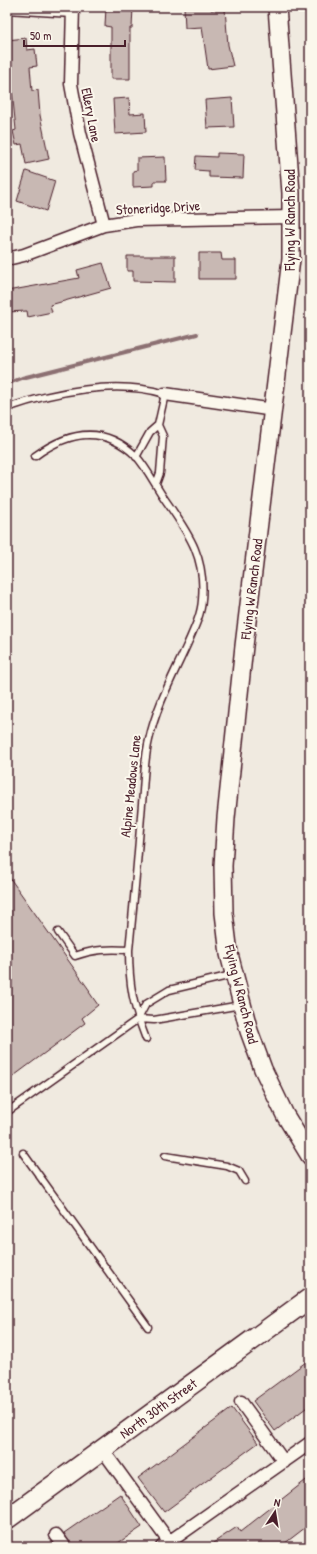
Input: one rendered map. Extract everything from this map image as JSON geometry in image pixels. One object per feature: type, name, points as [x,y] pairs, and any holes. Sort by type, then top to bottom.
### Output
[{"type":"main road","name":"North 30th Street","points":[[7,1519],[310,1298]]},
{"type":"street","points":[[7,7],[72,9]]},
{"type":"street","name":"Flying W Ranch Road","points":[[277,7],[292,217],[291,259],[274,410],[245,638],[226,818],[223,866],[224,913],[229,954],[234,975],[263,1069],[285,1115],[310,1156]]},
{"type":"street","name":"Ellery Lane","points":[[72,9],[71,84],[80,133],[104,225]]},
{"type":"street","name":"Stoneridge Drive","points":[[7,259],[24,255],[104,225],[136,220],[292,217]]},
{"type":"street","points":[[165,394],[274,410]]},
{"type":"street","points":[[241,1402],[284,1462]]},
{"type":"street","points":[[102,1449],[168,1545],[310,1443]]},
{"type":"street","points":[[56,1535],[65,1547]]},
{"type":"lane","points":[[7,408],[58,393],[88,389],[143,390],[165,394],[158,425],[150,432],[136,456]]},
{"type":"lane","points":[[156,484],[160,473],[163,436],[158,425]]},
{"type":"lane","name":"Alpine Meadows Lane","points":[[35,456],[66,437],[92,435],[109,438],[122,445],[136,456],[156,484],[193,541],[199,561],[202,581],[202,601],[198,620],[159,707],[148,741],[129,950],[130,980],[134,1008],[146,1039]]},
{"type":"lane","points":[[58,932],[75,956],[92,950],[104,948],[129,950]]},
{"type":"lane","points":[[7,1112],[138,1019],[146,1004],[169,990],[234,975]]},
{"type":"lane","points":[[138,1019],[154,1020],[242,1005]]},
{"type":"lane","points":[[23,1153],[148,1326]]},
{"type":"lane","points":[[165,1156],[227,1166],[239,1172],[245,1181]]},
{"type":"building","points":[[106,7],[133,7],[132,28],[130,28],[130,79],[111,79],[111,27],[105,26]]},
{"type":"building","points":[[184,7],[211,7],[211,10],[225,9],[228,45],[233,66],[208,69],[202,27],[185,28]]},
{"type":"building","points":[[26,38],[27,50],[35,49],[37,66],[30,67],[32,91],[38,90],[40,115],[49,159],[26,164],[22,144],[16,145],[13,131],[16,130],[7,40]]},
{"type":"building","points":[[129,98],[130,114],[145,113],[146,132],[115,134],[113,99]]},
{"type":"building","points":[[232,98],[234,127],[207,128],[205,100]]},
{"type":"building","points":[[217,153],[244,154],[243,178],[209,177],[209,171],[195,170],[196,156],[217,157]]},
{"type":"building","points":[[165,157],[166,181],[154,181],[154,186],[133,187],[133,171],[137,170],[137,158]]},
{"type":"building","points":[[26,171],[55,181],[46,211],[17,201]]},
{"type":"building","points":[[199,253],[221,253],[222,260],[236,260],[236,279],[199,279]]},
{"type":"building","points":[[127,256],[175,256],[175,282],[133,281],[133,271],[127,271]]},
{"type":"building","points":[[103,263],[111,288],[50,305],[52,312],[28,317],[27,311],[7,312],[7,291],[79,278],[77,270]]},
{"type":"building","points":[[7,874],[90,991],[89,992],[98,1005],[82,1018],[85,1023],[7,1081]]},
{"type":"building","points":[[310,1359],[310,1405],[275,1431],[253,1401]]},
{"type":"building","points":[[232,1408],[258,1443],[164,1512],[138,1478]]},
{"type":"building","points":[[310,1477],[310,1524],[280,1547],[207,1547],[237,1527],[240,1532]]},
{"type":"building","points":[[120,1494],[142,1527],[112,1547],[72,1547],[64,1533]]},
{"type":"waterway","points":[[7,384],[22,378],[197,334]]}]
